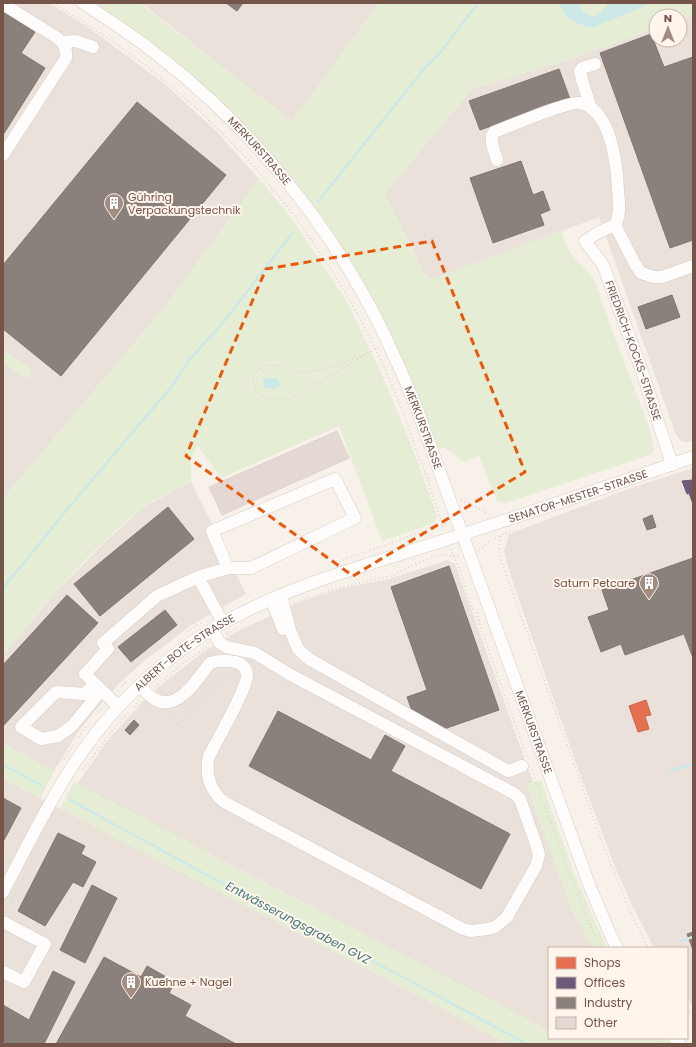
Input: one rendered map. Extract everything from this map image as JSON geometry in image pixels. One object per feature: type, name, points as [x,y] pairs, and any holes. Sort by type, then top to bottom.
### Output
[{"type":"street","name":"MERKURSTRASSE","points":[[83,3],[161,57],[201,91],[240,129],[292,189],[320,226],[344,262],[365,298],[388,343],[417,409],[590,887],[616,947]]},
{"type":"street","points":[[3,4],[63,42],[67,50],[66,58],[3,155]]},
{"type":"street","points":[[63,42],[76,41],[93,47]]},
{"type":"street","points":[[590,108],[580,71],[582,68],[595,64]]},
{"type":"street","points":[[497,160],[491,139],[491,135],[494,132],[575,103],[579,103],[590,108],[600,118],[610,137],[614,149],[619,206],[619,214],[614,225],[635,264],[642,273],[654,277],[662,277],[693,266]]},
{"type":"street","name":"FRIEDRICH-KOCKS-STRASSE","points":[[614,225],[598,232],[585,241],[603,265],[642,371],[672,465]]},
{"type":"street","name":"SENATOR-MESTER-STRASSE","points":[[463,534],[693,457]]},
{"type":"street","points":[[118,706],[85,674],[108,648],[103,643],[157,596],[198,577],[228,568],[250,568],[355,518],[335,479],[212,531],[228,568]]},
{"type":"street","name":"ALBERT-BOTE-STRASSE","points":[[3,892],[47,808],[69,770],[96,732],[118,706],[140,685],[181,651],[242,612],[276,597],[332,576],[463,534]]},
{"type":"street","points":[[198,577],[223,623]]},
{"type":"street","points":[[276,597],[292,652],[303,662],[375,697],[508,771],[526,763]]},
{"type":"street","points":[[140,685],[149,695],[157,700],[166,702],[175,701],[182,697],[210,663],[217,660],[238,662],[242,665],[247,674],[244,688],[209,756],[207,763],[209,782],[218,797],[224,802],[463,929],[471,931],[488,929],[495,927],[507,917],[536,866],[539,855],[520,799],[515,794],[289,674],[256,653],[226,647],[220,643],[212,630]]},
{"type":"street","points":[[98,687],[72,726],[58,736],[41,739],[21,727],[56,692],[85,694],[98,687]]},
{"type":"street","points":[[3,922],[46,944],[24,982],[3,972]]},
{"type":"path","points":[[52,3],[105,36],[145,64],[182,94],[225,135],[286,205],[318,250],[345,293],[375,349],[404,416],[424,468]]},
{"type":"path","points":[[364,355],[336,366],[302,372],[271,365],[260,367],[253,375],[255,388],[260,396],[270,399],[282,400],[295,396],[364,355],[388,343]]},
{"type":"path","points":[[460,499],[485,512],[490,525]]},
{"type":"path","points":[[500,536],[500,557],[619,885],[648,947]]},
{"type":"path","points":[[480,626],[526,763],[575,889],[601,947]]},
{"type":"path","points":[[167,717],[180,725],[229,668]]},
{"type":"highlighted area","points":[[432,241],[525,472],[353,576],[186,456],[266,269]]},
{"type":"shaded area","points":[[3,3],[49,3],[89,28],[165,84],[217,132],[259,179],[168,303],[3,499]]},
{"type":"shaded area","points":[[141,3],[379,3],[292,122]]},
{"type":"shaded area","points":[[693,15],[693,441],[686,442],[681,441],[676,435],[599,217],[433,279],[426,277],[385,193],[472,89],[574,58],[648,31],[648,48],[688,48],[688,17]]},
{"type":"shaded area","points":[[693,468],[693,1006],[688,999],[688,947],[653,947],[616,869],[577,766],[511,577],[504,551],[509,534],[628,489]]},
{"type":"shaded area","points":[[191,481],[246,594],[190,626],[143,662],[122,681],[78,732],[54,771],[3,744],[3,655],[56,592],[105,542],[144,507]]},
{"type":"shaded area","points":[[447,560],[455,564],[533,782],[527,785],[571,908],[592,947],[548,947],[548,1030],[77,784],[108,740],[143,701],[157,688],[203,652],[238,631],[300,602],[339,589],[389,579]]},
{"type":"shaded area","points":[[3,779],[245,905],[509,1044],[3,1044]]},
{"type":"green space","points":[[91,3],[139,3],[292,121],[379,3],[693,3],[693,15],[688,17],[688,8],[648,8],[648,31],[574,58],[472,89],[385,193],[426,277],[433,279],[561,231],[568,250],[595,281],[649,427],[654,447],[652,454],[505,503],[497,501],[479,456],[464,462],[445,448],[439,449],[415,388],[393,341],[286,173]]},
{"type":"green space","points":[[259,179],[293,220],[346,300],[382,375],[412,447],[437,515],[436,520],[434,523],[382,541],[339,426],[221,478],[198,446],[191,459],[191,481],[148,504],[104,541],[52,597],[3,655],[3,499],[168,303]]},
{"type":"green space","points":[[3,350],[32,369],[28,378],[25,378],[3,363]]},
{"type":"green space","points":[[3,744],[54,771],[40,798],[3,779]]},
{"type":"green space","points":[[541,780],[575,876],[607,947],[592,947],[571,908],[527,785]]},
{"type":"green space","points":[[74,782],[548,1030],[548,1039],[670,1039],[674,1044],[509,1044],[60,809]]},
{"type":"water","points":[[559,3],[580,3],[581,9],[587,14],[595,17],[609,3],[650,3],[591,28],[566,17]]},
{"type":"water","points":[[267,378],[275,378],[279,380],[280,386],[276,389],[264,388],[263,380]]},
{"type":"building: Shops","points":[[646,700],[651,715],[645,716],[649,729],[638,732],[629,706]]},
{"type":"building: Offices","points":[[693,480],[693,504],[682,481]]},
{"type":"building: Industry","points":[[226,3],[243,3],[237,11]]},
{"type":"building: Industry","points":[[3,12],[35,32],[21,53],[45,68],[3,135]]},
{"type":"building: Industry","points":[[648,35],[648,48],[657,48],[664,67],[693,57],[693,240],[670,248],[600,53]]},
{"type":"building: Industry","points":[[559,69],[570,99],[480,130],[469,101]]},
{"type":"building: Industry","name":"Gühring Verpackungstechnik","points":[[137,102],[226,175],[61,376],[3,329],[3,265]]},
{"type":"building: Industry","points":[[521,161],[533,195],[543,191],[550,210],[540,214],[544,225],[493,243],[470,178]]},
{"type":"building: Industry","points":[[672,295],[680,317],[646,329],[638,307]]},
{"type":"building: Industry","points":[[168,507],[194,539],[100,616],[74,584]]},
{"type":"building: Industry","points":[[652,515],[656,527],[647,530],[643,519]]},
{"type":"building: Industry","name":"Saturn Petcare","points":[[693,558],[693,658],[684,634],[625,655],[621,644],[601,652],[588,617],[609,610],[602,590]]},
{"type":"building: Industry","points":[[449,566],[499,710],[441,730],[413,714],[407,697],[427,690],[391,587]]},
{"type":"building: Industry","points":[[67,595],[98,623],[3,726],[3,665]]},
{"type":"building: Industry","points":[[165,610],[177,625],[131,662],[118,647]]},
{"type":"building: Industry","points":[[278,711],[371,760],[385,735],[405,746],[391,771],[510,834],[481,889],[249,766]]},
{"type":"building: Industry","points":[[134,720],[139,725],[130,735],[125,730]]},
{"type":"building: Industry","points":[[3,798],[21,808],[3,842]]},
{"type":"building: Industry","points":[[58,833],[85,846],[81,854],[96,862],[83,887],[73,882],[45,926],[18,911]]},
{"type":"building: Industry","points":[[92,885],[117,898],[85,963],[60,950]]},
{"type":"building: Industry","points":[[693,932],[693,950],[687,934]]},
{"type":"building: Industry","name":"Kuehne + Nagel","points":[[104,957],[141,977],[147,966],[175,982],[169,993],[191,1005],[185,1016],[236,1044],[56,1044]]},
{"type":"building: Industry","points":[[53,971],[75,982],[44,1044],[8,1044],[3,1041],[3,1005],[29,1020]]},
{"type":"building: Other","points":[[337,431],[349,458],[222,515],[209,487]]},
{"type":"waterway","points":[[318,202],[423,70],[439,54],[478,3]]},
{"type":"waterway","points":[[3,588],[70,506],[172,386],[189,360],[226,319],[293,232]]},
{"type":"waterway","points":[[670,771],[693,764]]},
{"type":"waterway","name":"Entwässerungsgraben GVZ","points":[[3,765],[41,785]]},
{"type":"waterway","name":"Entwässerungsgraben GVZ","points":[[70,800],[258,903],[388,969],[527,1044]]},
{"type":"waterway","points":[[680,941],[693,937]]},
{"type":"place","name":"Gühring Verpackungstechnik","points":[[114,220]]},
{"type":"place","name":"Saturn Petcare","points":[[649,600]]},
{"type":"place","name":"Kuehne + Nagel","points":[[131,999]]}]
